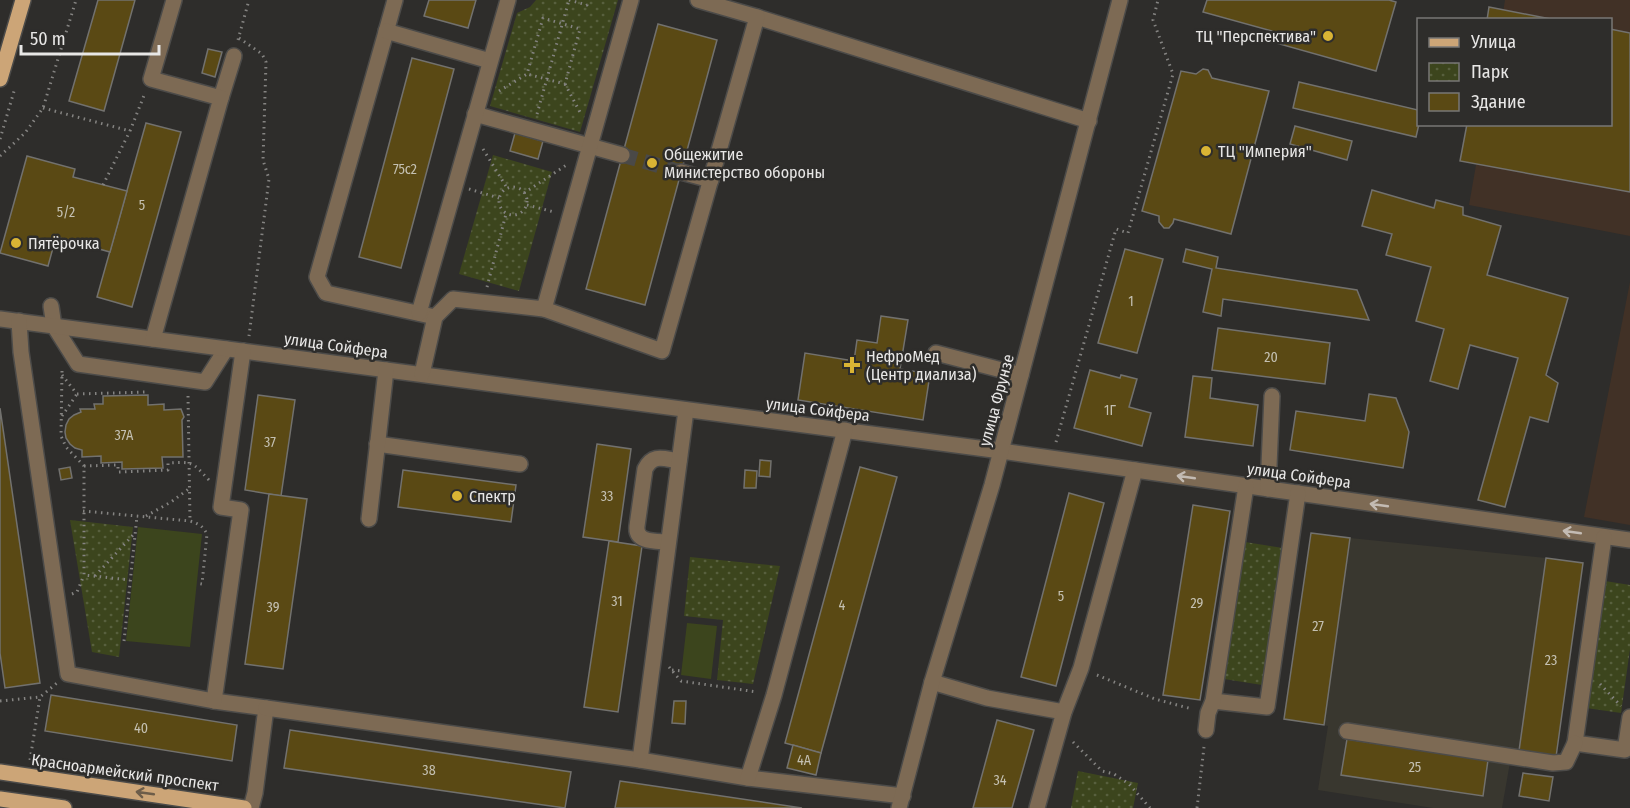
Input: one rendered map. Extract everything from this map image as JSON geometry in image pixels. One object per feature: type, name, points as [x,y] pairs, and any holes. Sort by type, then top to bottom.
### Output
[{"type":"main road","points":[[0,79],[23,0]]},
{"type":"main road","name":"Красноармейский проспект","points":[[0,772],[244,808]]},
{"type":"main road","points":[[0,799],[64,808]]},
{"type":"street","points":[[174,0],[151,79],[221,98]]},
{"type":"street","points":[[395,0],[317,277],[326,293],[435,317]]},
{"type":"street","points":[[419,313],[508,0]]},
{"type":"street","points":[[544,309],[631,0]]},
{"type":"street","points":[[698,0],[1089,121]]},
{"type":"street","name":"улица Фрунзе","points":[[901,802],[932,682],[1001,451],[1120,4]]},
{"type":"street","points":[[422,374],[435,317],[453,299],[544,309],[662,351],[757,17]]},
{"type":"street","points":[[386,31],[490,61]]},
{"type":"street","points":[[153,339],[234,56]]},
{"type":"street","points":[[477,109],[532,129],[622,155]]},
{"type":"street","points":[[681,172],[711,180]]},
{"type":"street","points":[[51,306],[58,332],[78,364],[206,382],[226,349]]},
{"type":"street","name":"улица Сойфера","points":[[0,319],[19,321],[58,332],[153,339],[846,430],[1630,540]]},
{"type":"street","points":[[19,321],[23,363],[68,674],[214,701],[640,760],[901,802]]},
{"type":"street","points":[[214,701],[241,510],[221,507],[245,351]]},
{"type":"street","points":[[936,353],[1020,375]]},
{"type":"street","points":[[369,519],[386,370]]},
{"type":"street","points":[[1268,489],[1272,396]]},
{"type":"street","points":[[640,760],[686,410]]},
{"type":"street","points":[[748,778],[774,695],[846,430]]},
{"type":"street","points":[[377,444],[520,464]]},
{"type":"street","points":[[669,542],[644,539],[637,532],[643,481],[649,461],[656,458],[679,461]]},
{"type":"street","points":[[1037,808],[1064,712],[1081,668],[1135,470]]},
{"type":"street","points":[[1206,730],[1246,486]]},
{"type":"street","points":[[1210,707],[1267,707],[1298,493]]},
{"type":"street","points":[[1347,731],[1553,763],[1566,762],[1575,743],[1604,537]]},
{"type":"street","points":[[932,682],[987,698],[1064,712]]},
{"type":"street","points":[[251,808],[266,708]]},
{"type":"street","points":[[1575,743],[1625,750],[1626,713]]},
{"type":"path","points":[[0,156],[25,133],[43,108],[76,0]]},
{"type":"path","points":[[234,56],[249,0]]},
{"type":"path","points":[[532,129],[569,0],[587,5],[588,0]]},
{"type":"path","points":[[1054,450],[1116,229],[1128,233],[1173,74],[1154,20],[1158,0]]},
{"type":"path","points":[[477,109],[527,74],[543,18],[580,28],[565,84],[591,145],[524,193]]},
{"type":"path","points":[[239,38],[262,54],[266,62],[263,160],[269,179],[245,351]]},
{"type":"path","points":[[527,74],[565,84]]},
{"type":"path","points":[[103,185],[130,131],[151,79]]},
{"type":"path","points":[[43,108],[130,131]]},
{"type":"path","points":[[471,130],[507,188]]},
{"type":"path","points":[[455,185],[499,198]]},
{"type":"path","points":[[507,188],[520,189],[524,193],[527,199],[526,205],[519,214],[506,214],[502,210],[499,198],[507,188]]},
{"type":"path","points":[[526,205],[570,216]]},
{"type":"path","points":[[483,303],[506,214]]},
{"type":"path","points":[[58,332],[62,375],[61,436],[66,447],[84,466],[84,575],[131,583]]},
{"type":"path","points":[[62,375],[77,394]]},
{"type":"path","points":[[187,380],[190,521]]},
{"type":"path","points":[[77,394],[154,392]]},
{"type":"path","points":[[61,417],[77,394]]},
{"type":"path","points":[[84,466],[118,465],[118,472],[168,470],[168,463],[190,462]]},
{"type":"path","points":[[144,517],[190,488]]},
{"type":"path","points":[[83,511],[190,521],[203,527],[207,534],[202,584],[197,583]]},
{"type":"path","points":[[124,641],[137,516]]},
{"type":"path","points":[[95,576],[135,533]]},
{"type":"path","points":[[654,650],[681,681],[774,695]]},
{"type":"path","points":[[1081,668],[1155,699],[1210,707]]},
{"type":"path","points":[[1585,668],[1626,713]]},
{"type":"path","points":[[671,670],[682,671]]},
{"type":"path","points":[[0,701],[40,697],[68,674]]},
{"type":"path","points":[[30,761],[40,697]]},
{"type":"path","points":[[1072,741],[1102,771],[1113,774],[1129,784],[1150,808]]},
{"type":"path","points":[[1197,808],[1204,748]]},
{"type":"shaded area","points":[[1505,0],[1630,0],[1630,236],[1469,205],[1483,126],[1612,126],[1612,18],[1502,18]]},
{"type":"shaded area","points":[[1630,282],[1630,525],[1584,517]]},
{"type":"shaded area","points":[[1350,538],[1546,558],[1519,751],[1512,751],[1502,808],[1433,808],[1318,790],[1328,726],[1324,725]]},
{"type":"green space","points":[[536,0],[618,0],[580,132],[490,106],[517,13],[530,7]]},
{"type":"green space","points":[[493,155],[552,172],[519,291],[459,274]]},
{"type":"green space","points":[[70,520],[133,527],[119,657],[92,652]]},
{"type":"green space","points":[[138,527],[202,534],[190,647],[126,641]]},
{"type":"green space","points":[[1245,542],[1283,548],[1262,685],[1224,679]]},
{"type":"green space","points":[[690,557],[780,566],[753,684],[717,680],[723,620],[684,616]]},
{"type":"green space","points":[[1605,581],[1630,585],[1630,649],[1621,713],[1586,708]]},
{"type":"green space","points":[[687,623],[717,626],[711,679],[681,675]]},
{"type":"green space","points":[[1078,771],[1138,783],[1133,808],[1071,808]]},
{"type":"building","points":[[98,0],[135,0],[104,111],[69,101]]},
{"type":"building","points":[[429,0],[476,0],[468,28],[424,16]]},
{"type":"building","name":"ТЦ \"Перспектива\"","points":[[1207,0],[1389,0],[1396,2],[1376,71],[1269,41],[1272,31],[1203,12]]},
{"type":"building","points":[[1489,7],[1546,18],[1487,18]]},
{"type":"building","name":"Общежитие Министерство обороны","points":[[658,24],[717,40],[645,305],[586,289]]},
{"type":"building","points":[[1612,29],[1630,33],[1630,192],[1460,161],[1467,126],[1612,126]]},
{"type":"building","points":[[208,49],[222,52],[215,77],[202,73]]},
{"type":"building","points":[[412,58],[454,69],[401,268],[359,257]]},
{"type":"building","name":"ТЦ \"Империя\"","points":[[1203,69],[1208,70],[1212,78],[1269,91],[1231,234],[1174,219],[1169,228],[1164,228],[1159,222],[1159,216],[1142,211],[1181,71],[1196,74]]},
{"type":"building","points":[[1299,82],[1417,110],[1419,126],[1416,137],[1293,108]]},
{"type":"building","points":[[146,123],[181,132],[132,307],[97,297]]},
{"type":"building","points":[[1295,126],[1352,141],[1347,160],[1290,144]]},
{"type":"building","points":[[515,133],[543,141],[538,159],[510,151]]},
{"type":"building","points":[[27,156],[75,169],[73,177],[127,191],[110,252],[56,237],[48,266],[0,253]]},
{"type":"building","points":[[1372,190],[1434,208],[1436,200],[1463,207],[1463,215],[1501,226],[1487,275],[1568,298],[1546,375],[1558,383],[1548,422],[1530,417],[1505,507],[1478,500],[1518,358],[1470,345],[1458,389],[1430,381],[1444,329],[1416,321],[1431,267],[1386,255],[1392,234],[1362,226]]},
{"type":"building","points":[[1125,249],[1163,259],[1137,353],[1098,343]]},
{"type":"building","points":[[1186,249],[1218,257],[1216,268],[1357,290],[1369,320],[1223,299],[1221,316],[1203,312],[1212,269],[1183,262]]},
{"type":"building","name":"НефроМед (Центр диализа)","points":[[881,316],[908,320],[900,369],[930,374],[923,420],[798,400],[805,353],[854,361],[857,340],[877,343]]},
{"type":"building","points":[[1218,328],[1330,343],[1325,384],[1212,370]]},
{"type":"building","points":[[1090,370],[1120,378],[1121,375],[1137,379],[1129,407],[1151,413],[1142,446],[1074,428]]},
{"type":"building","points":[[1193,376],[1212,378],[1210,398],[1258,405],[1253,446],[1185,437]]},
{"type":"building","points":[[1369,394],[1396,398],[1409,432],[1403,468],[1290,450],[1296,411],[1365,421]]},
{"type":"building","points":[[148,395],[148,405],[164,404],[164,410],[181,409],[184,417],[182,420],[183,457],[162,457],[163,468],[122,469],[122,462],[101,463],[101,456],[82,457],[82,450],[75,448],[66,438],[66,425],[69,419],[81,412],[80,409],[95,409],[94,404],[103,404],[103,396]]},
{"type":"building","points":[[258,395],[295,400],[281,496],[245,490]]},
{"type":"building","points":[[0,408],[40,683],[5,688],[0,653]]},
{"type":"building","points":[[597,444],[631,449],[618,542],[583,537]]},
{"type":"building","points":[[760,460],[771,461],[770,477],[759,476]]},
{"type":"building","points":[[70,467],[72,478],[61,480],[59,469]]},
{"type":"building","points":[[860,467],[897,477],[821,753],[785,743]]},
{"type":"building","name":"Спектр","points":[[403,470],[516,485],[511,522],[398,507]]},
{"type":"building","points":[[745,470],[757,471],[756,488],[744,488]]},
{"type":"building","points":[[1069,493],[1104,503],[1056,686],[1021,677]]},
{"type":"building","points":[[269,494],[307,499],[283,669],[245,664]]},
{"type":"building","points":[[1193,505],[1230,511],[1200,700],[1163,695]]},
{"type":"building","points":[[1311,533],[1350,538],[1324,725],[1284,719]]},
{"type":"building","points":[[609,541],[642,546],[618,712],[584,707]]},
{"type":"building","points":[[1546,558],[1583,563],[1556,757],[1519,751]]},
{"type":"building","points":[[51,695],[237,725],[232,761],[45,731]]},
{"type":"building","points":[[674,701],[686,701],[685,724],[672,723]]},
{"type":"building","points":[[997,720],[1034,730],[1012,808],[973,808]]},
{"type":"building","points":[[290,730],[571,772],[565,808],[284,768]]},
{"type":"building","points":[[1347,739],[1488,760],[1483,796],[1341,775]]},
{"type":"building","points":[[793,745],[821,753],[816,775],[787,768]]},
{"type":"building","points":[[1523,773],[1553,777],[1549,801],[1519,796]]},
{"type":"building","points":[[620,781],[802,808],[615,808]]},
{"type":"tunnel","points":[[622,155],[681,172]]},
{"type":"place","name":"ТЦ \"Перспектива\"","points":[[1328,36]]},
{"type":"place","name":"ТЦ \"Империя\"","points":[[1206,151]]},
{"type":"place","name":"Общежитие Министерство обороны","points":[[652,163]]},
{"type":"place","name":"Пятёрочка","points":[[16,243]]},
{"type":"place","name":"НефроМед (Центр диализа)","points":[[852,365]]},
{"type":"place","name":"Спектр","points":[[457,496]]}]
